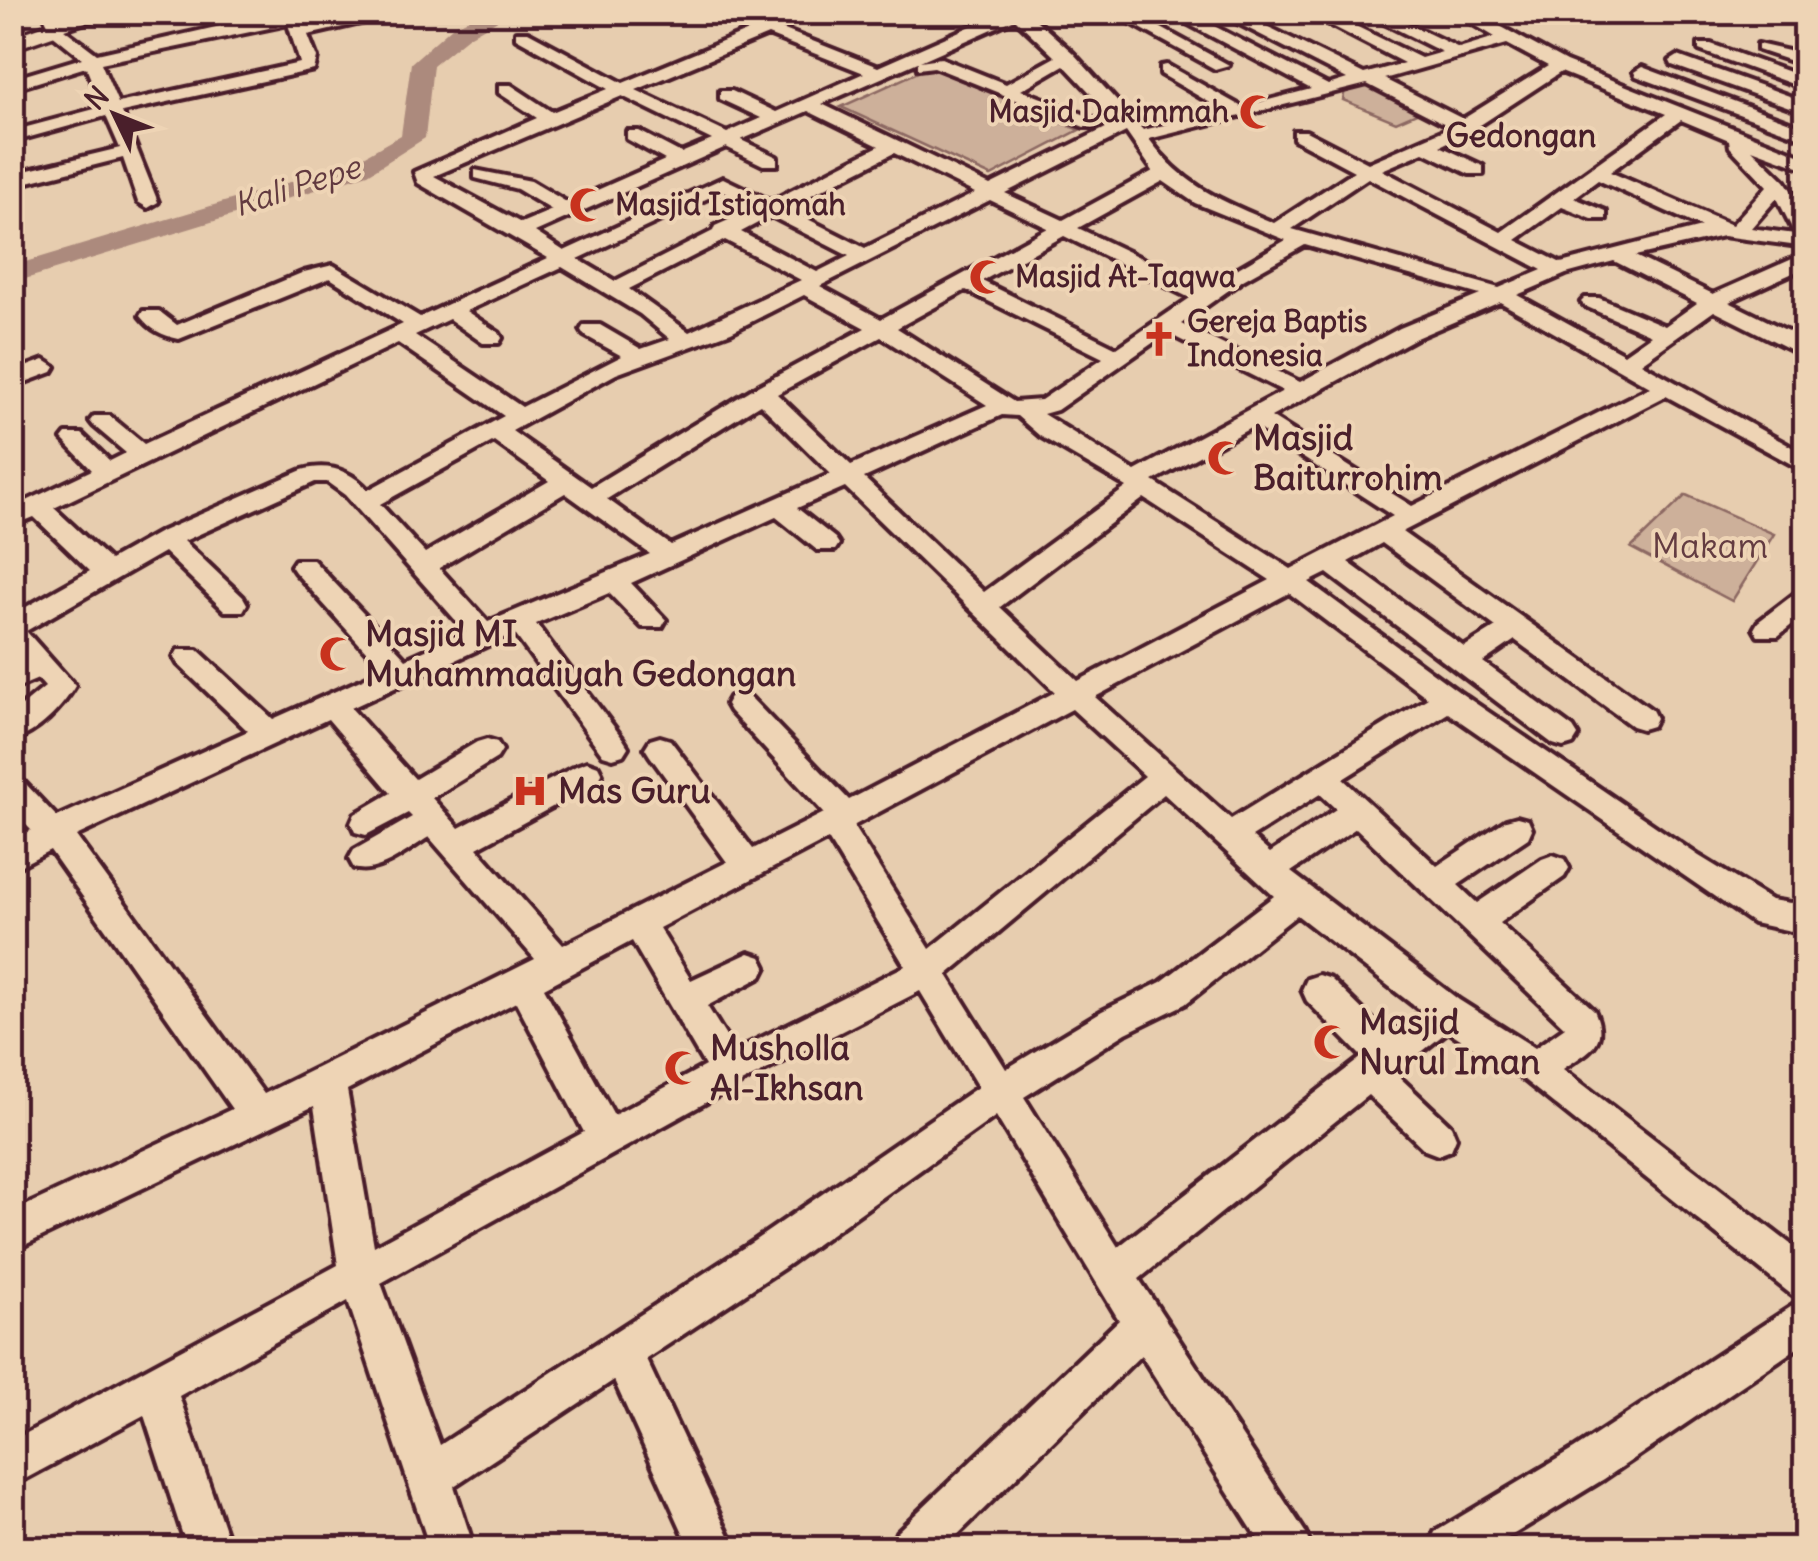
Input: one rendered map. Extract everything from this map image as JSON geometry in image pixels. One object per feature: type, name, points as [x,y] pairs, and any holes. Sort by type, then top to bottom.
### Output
[{"type":"main road","points":[[12,44],[54,23]]},
{"type":"street","points":[[54,23],[108,12]]},
{"type":"street","points":[[234,12],[246,28]]},
{"type":"street","points":[[16,132],[114,108],[203,63],[246,28],[296,26],[400,12]]},
{"type":"street","points":[[686,341],[616,288],[422,175],[428,168],[548,117],[808,12]]},
{"type":"street","points":[[520,232],[1017,12],[1067,57],[1135,130],[1164,173],[1202,199],[1276,231],[1502,295],[1806,465]]},
{"type":"street","points":[[1119,12],[1221,65]]},
{"type":"street","points":[[1174,12],[1323,89]]},
{"type":"street","points":[[1224,12],[1368,74],[1464,127]]},
{"type":"street","points":[[1313,12],[1420,64]]},
{"type":"street","points":[[1370,12],[1456,53]]},
{"type":"street","points":[[1460,12],[1560,66],[1806,164]]},
{"type":"street","points":[[54,23],[92,60],[148,202]]},
{"type":"street","points":[[150,25],[162,45],[203,63],[308,66],[296,26]]},
{"type":"street","points":[[282,44],[296,26]]},
{"type":"street","points":[[768,29],[880,74]]},
{"type":"street","points":[[522,35],[770,161]]},
{"type":"street","points":[[364,502],[637,356],[686,341],[811,283],[987,192],[1135,130],[1238,112],[1507,38]]},
{"type":"street","points":[[12,85],[92,60],[162,45]]},
{"type":"street","points":[[1764,47],[1806,60]]},
{"type":"street","points":[[1705,48],[1806,84]]},
{"type":"street","points":[[1006,91],[1067,57]]},
{"type":"street","points":[[1678,61],[1802,107]]},
{"type":"street","points":[[924,65],[935,62],[1090,123]]},
{"type":"street","points":[[203,63],[230,103]]},
{"type":"street","points":[[1276,231],[1367,170],[1464,127],[1560,66]]},
{"type":"street","points":[[1167,70],[1238,112]]},
{"type":"street","points":[[1642,72],[1806,134]]},
{"type":"street","points":[[505,89],[548,117]]},
{"type":"street","points":[[726,95],[777,119]]},
{"type":"street","points":[[810,105],[1205,297]]},
{"type":"street","points":[[1768,120],[1802,107]]},
{"type":"street","points":[[1502,241],[1678,114]]},
{"type":"street","points":[[984,604],[1140,484],[1253,414],[1408,333],[1560,270],[1692,234],[1730,230],[1806,238],[1798,214],[1778,184],[1728,133]]},
{"type":"street","points":[[633,135],[681,161]]},
{"type":"street","points":[[1300,135],[1560,270]]},
{"type":"street","points":[[1425,146],[1476,170]]},
{"type":"street","points":[[616,288],[722,230],[891,147]]},
{"type":"street","points":[[12,180],[130,151]]},
{"type":"street","points":[[588,500],[880,326],[1164,173]]},
{"type":"street","points":[[1597,173],[1730,230]]},
{"type":"street","points":[[482,174],[524,185],[567,210]]},
{"type":"street","points":[[1660,199],[1682,182]]},
{"type":"street","points":[[106,571],[20,512],[719,184],[732,185],[864,255]]},
{"type":"street","points":[[1730,230],[1778,184]]},
{"type":"street","points":[[1558,198],[1599,215]]},
{"type":"street","points":[[722,230],[1140,484],[1290,580],[1449,699],[1688,866],[1764,914],[1791,918],[1806,911]]},
{"type":"street","points":[[12,857],[51,834],[400,672],[848,475],[1014,407],[1037,410],[1048,405],[1205,297],[1302,238]]},
{"type":"street","points":[[1617,255],[1803,344]]},
{"type":"street","points":[[1625,364],[1712,302],[1806,259]]},
{"type":"street","points":[[151,316],[168,330],[179,332],[333,270],[520,416]]},
{"type":"street","points":[[963,280],[1117,356]]},
{"type":"street","points":[[1592,302],[1666,334]]},
{"type":"street","points":[[450,310],[492,338]]},
{"type":"street","points":[[1166,325],[1298,390]]},
{"type":"street","points":[[592,330],[637,356]]},
{"type":"street","points":[[12,380],[44,367]]},
{"type":"street","points":[[12,1232],[328,1082],[1075,695],[1410,516],[1668,387]]},
{"type":"street","points":[[762,393],[1075,695],[1298,897],[1447,1011],[1535,1068],[1806,1282]]},
{"type":"street","points":[[1253,414],[1410,516]]},
{"type":"street","points":[[102,421],[141,454]]},
{"type":"street","points":[[496,431],[668,555]]},
{"type":"street","points":[[74,439],[107,470]]},
{"type":"street","points":[[12,626],[167,538],[323,473],[348,482],[484,634]]},
{"type":"street","points":[[424,564],[564,483]]},
{"type":"street","points":[[778,506],[826,544]]},
{"type":"street","points":[[1383,531],[1642,718]]},
{"type":"street","points":[[167,538],[200,575],[234,604]]},
{"type":"street","points":[[1328,560],[1563,736]]},
{"type":"street","points":[[304,566],[400,672]]},
{"type":"street","points":[[612,581],[652,620]]},
{"type":"street","points":[[1768,629],[1806,598]]},
{"type":"street","points":[[519,620],[612,747]]},
{"type":"street","points":[[1466,660],[1516,627]]},
{"type":"street","points":[[12,634],[54,677],[60,690],[12,730]]},
{"type":"street","points":[[188,657],[269,732]]},
{"type":"street","points":[[12,680],[40,666]]},
{"type":"street","points":[[1230,835],[1449,699]]},
{"type":"street","points":[[331,704],[557,961]]},
{"type":"street","points":[[740,704],[839,818],[926,972],[1116,1273],[1144,1324],[1289,1548]]},
{"type":"street","points":[[660,748],[747,864]]},
{"type":"street","points":[[365,859],[487,750]]},
{"type":"street","points":[[456,845],[587,774]]},
{"type":"street","points":[[12,1464],[728,1072],[926,972],[1166,776]]},
{"type":"street","points":[[1320,776],[1586,1028],[1584,1034],[1535,1068]]},
{"type":"street","points":[[12,789],[67,848],[259,1116]]},
{"type":"street","points":[[366,823],[423,808]]},
{"type":"street","points":[[1269,870],[1359,810]]},
{"type":"street","points":[[1436,883],[1517,829]]},
{"type":"street","points":[[1476,921],[1553,868]]},
{"type":"street","points":[[430,1477],[768,1255],[1000,1092],[1114,1022],[1172,994],[1298,897]]},
{"type":"street","points":[[637,920],[728,1072]]},
{"type":"street","points":[[686,1000],[749,967]]},
{"type":"street","points":[[522,980],[606,1138]]},
{"type":"street","points":[[1318,990],[1438,1138]]},
{"type":"street","points":[[1116,1273],[1447,1011]]},
{"type":"street","points":[[328,1082],[359,1275],[452,1548]]},
{"type":"street","points":[[1450,1548],[1589,1464],[1806,1318]]},
{"type":"street","points":[[913,1548],[1144,1324]]},
{"type":"street","points":[[622,1351],[713,1548]]},
{"type":"street","points":[[155,1387],[209,1548]]},
{"type":"green space","points":[[929,67],[1079,130],[991,176],[841,107]]},
{"type":"green space","points":[[1370,81],[1426,109],[1396,122],[1343,100],[1345,89]]},
{"type":"green space","name":"Makam","points":[[1686,495],[1774,534],[1732,601],[1631,548]]},
{"type":"waterway","name":"Kali Pepe","points":[[12,275],[359,169],[413,138],[422,63],[461,31],[502,12]]},
{"type":"place","name":"Masjid Dakimmah","points":[[1257,112]]},
{"type":"place","name":"Masjid Istiqomah","points":[[587,205]]},
{"type":"place","name":"Masjid At-Taqwa","points":[[987,277]]},
{"type":"place","name":"Gereja Baptis Indonesia","points":[[1159,339]]},
{"type":"place","name":"Masjid Baiturrohim","points":[[1225,458]]},
{"type":"place","name":"Masjid MI Muhammadiyah Gedongan","points":[[337,654]]},
{"type":"place","name":"Mas Guru","points":[[530,791]]},
{"type":"place","name":"Masjid Nurul Iman","points":[[1331,1042]]},
{"type":"place","name":"Musholla Al-Ikhsan","points":[[682,1068]]},
{"type":"district","name":"Gedongan","points":[[1521,136]]}]
